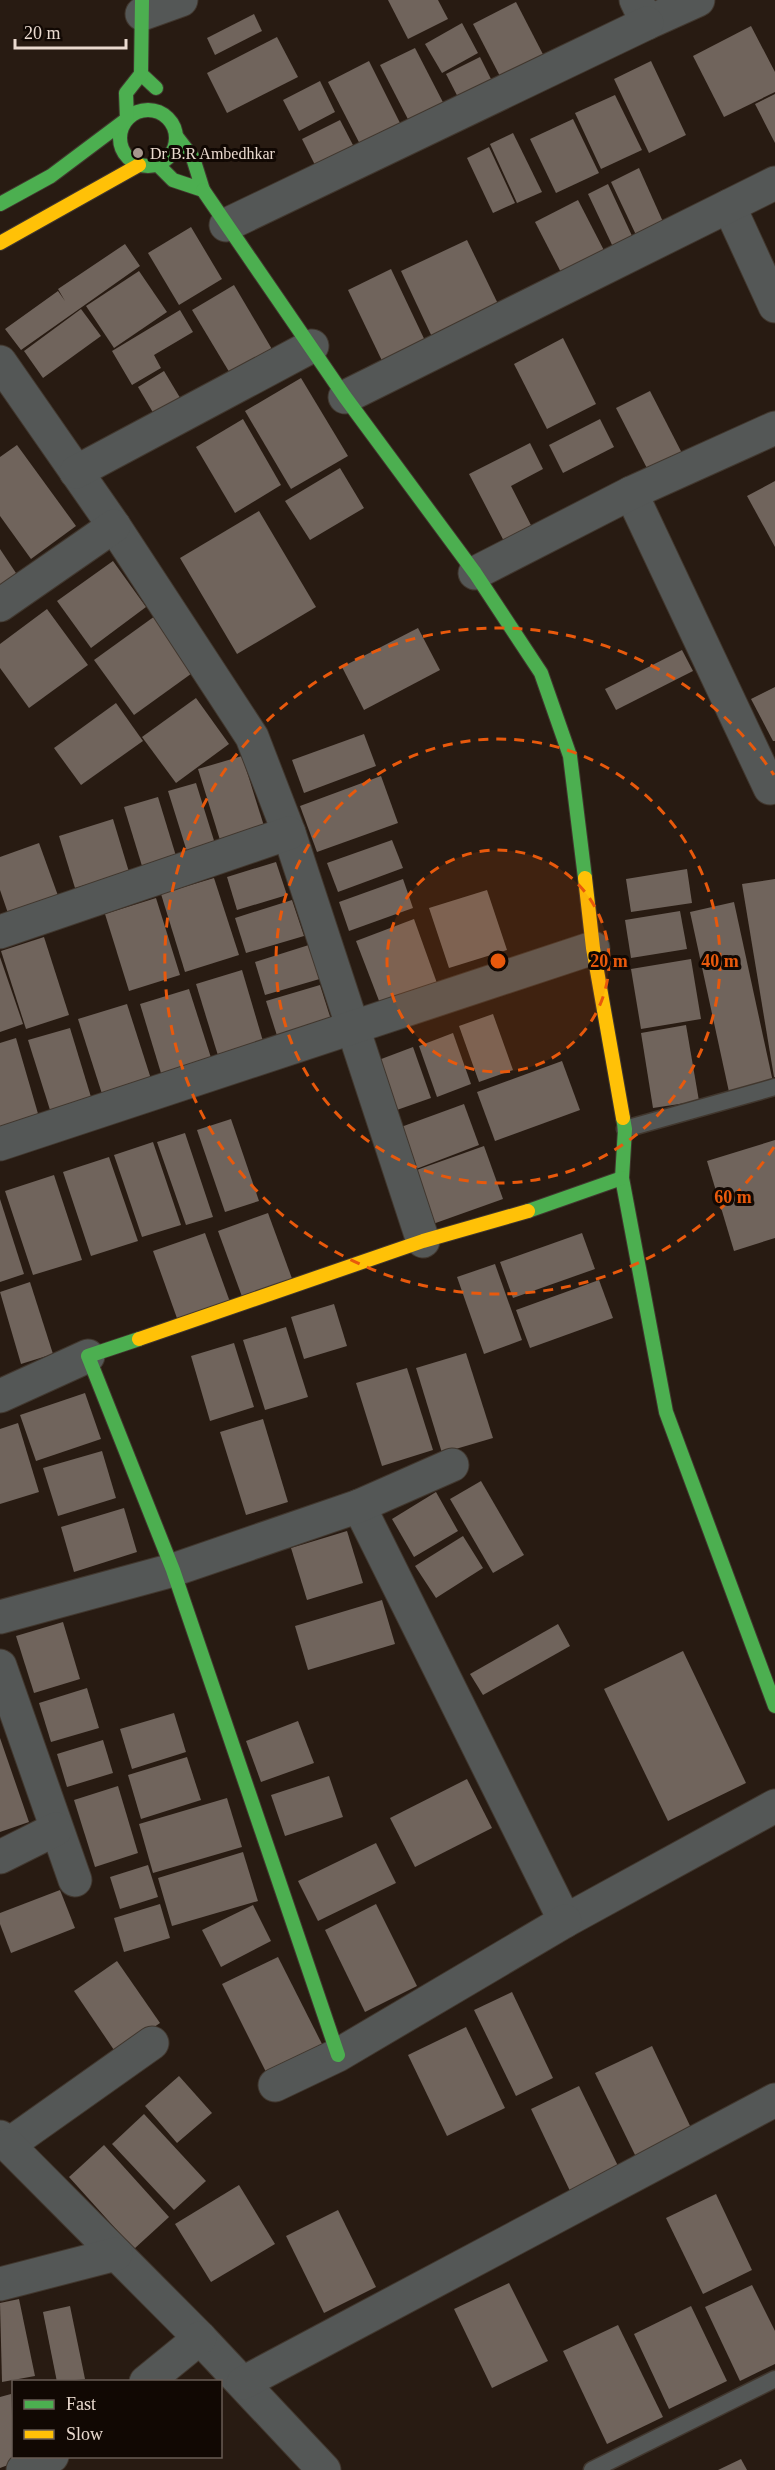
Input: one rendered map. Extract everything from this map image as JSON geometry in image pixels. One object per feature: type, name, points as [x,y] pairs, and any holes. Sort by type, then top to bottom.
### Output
[{"type":"street","points":[[139,165],[131,160],[120,145],[121,128],[127,118],[126,93],[141,74],[142,7],[181,0]]},
{"type":"street","points":[[226,225],[642,12],[698,0]]},
{"type":"street","points":[[141,74],[158,89],[162,113]]},
{"type":"street","points":[[0,204],[51,176],[96,144],[127,118],[143,110],[162,113],[169,119],[176,136],[193,158],[203,190],[226,225],[312,346],[345,397],[475,573],[542,674],[570,756],[593,948],[625,1129],[622,1178],[666,1412],[775,1706]]},
{"type":"street","points":[[0,243],[110,179],[139,165],[157,164],[171,153],[176,136]]},
{"type":"street","points":[[157,164],[173,180],[203,190]]},
{"type":"street","points":[[345,397],[775,183]]},
{"type":"street","points":[[729,206],[775,306]]},
{"type":"street","points":[[76,472],[312,346]]},
{"type":"street","points":[[0,362],[114,526],[252,737],[289,833],[423,1241]]},
{"type":"street","points":[[475,573],[631,493],[775,428]]},
{"type":"street","points":[[631,493],[770,788]]},
{"type":"street","points":[[0,605],[114,526]]},
{"type":"street","points":[[0,932],[289,833]]},
{"type":"street","points":[[0,1144],[354,1029],[593,948]]},
{"type":"street","points":[[0,1396],[88,1356],[423,1241],[534,1209],[622,1178]]},
{"type":"street","points":[[88,1356],[173,1570],[338,2055]]},
{"type":"street","points":[[0,1617],[173,1570],[359,1506],[452,1465]]},
{"type":"street","points":[[359,1506],[566,1921]]},
{"type":"street","points":[[0,1665],[75,1880]]},
{"type":"street","points":[[275,2085],[338,2055],[566,1921],[775,1806]]},
{"type":"street","points":[[0,1857],[56,1829]]},
{"type":"street","points":[[152,2043],[4,2141],[200,2338],[324,2470]]},
{"type":"street","points":[[243,2383],[775,2100]]},
{"type":"street","points":[[0,2284],[117,2254]]},
{"type":"street","points":[[148,2380],[200,2338]]},
{"type":"street","points":[[23,2470],[50,2458]]},
{"type":"lane","points":[[625,1129],[775,1087]]},
{"type":"lane","points":[[592,2470],[775,2379]]},
{"type":"building","points":[[388,0],[438,0],[448,19],[408,39]]},
{"type":"building","points":[[516,2],[548,64],[505,86],[473,24]]},
{"type":"building","points":[[254,14],[262,31],[215,55],[207,38]]},
{"type":"building","points":[[462,23],[478,53],[442,73],[425,44]]},
{"type":"building","points":[[751,26],[775,72],[775,92],[724,117],[693,56]]},
{"type":"building","points":[[277,37],[298,77],[227,113],[207,73]]},
{"type":"building","points":[[415,48],[448,112],[413,129],[380,65]]},
{"type":"building","points":[[480,57],[496,89],[462,105],[446,74]]},
{"type":"building","points":[[369,61],[404,131],[364,152],[328,82]]},
{"type":"building","points":[[651,61],[686,135],[649,153],[614,79]]},
{"type":"building","points":[[320,81],[335,112],[299,131],[283,100]]},
{"type":"building","points":[[775,94],[775,143],[755,104]]},
{"type":"building","points":[[615,95],[642,150],[601,169],[575,113]]},
{"type":"building","points":[[573,119],[599,173],[556,193],[530,139]]},
{"type":"building","points":[[340,120],[354,147],[316,167],[302,139]]},
{"type":"building","points":[[513,133],[542,192],[517,203],[490,144]]},
{"type":"building","points":[[489,147],[515,203],[493,213],[467,158]]},
{"type":"building","points":[[639,168],[664,224],[637,237],[611,182]]},
{"type":"building","points":[[608,184],[633,238],[613,247],[588,194]]},
{"type":"building","points":[[578,200],[610,262],[567,284],[535,222]]},
{"type":"building","points":[[191,227],[222,279],[179,305],[148,253]]},
{"type":"building","points":[[467,240],[500,308],[433,339],[401,271]]},
{"type":"building","points":[[125,244],[140,266],[21,350],[5,329],[58,291],[65,301],[58,289]]},
{"type":"building","points":[[391,269],[428,347],[385,367],[348,290]]},
{"type":"building","points":[[139,271],[167,312],[114,348],[86,306]]},
{"type":"building","points":[[234,285],[276,356],[234,380],[192,310]]},
{"type":"building","points":[[81,309],[101,336],[43,378],[24,351]]},
{"type":"building","points":[[180,310],[193,332],[154,355],[161,368],[132,385],[112,351]]},
{"type":"building","points":[[563,338],[596,404],[547,429],[514,364]]},
{"type":"building","points":[[164,371],[185,406],[158,421],[138,387]]},
{"type":"building","points":[[301,378],[348,456],[291,489],[245,411]]},
{"type":"building","points":[[650,391],[685,459],[651,476],[616,408]]},
{"type":"building","points":[[243,419],[281,485],[235,513],[196,447]]},
{"type":"building","points":[[600,419],[614,447],[563,473],[549,445]]},
{"type":"building","points":[[530,443],[543,469],[511,486],[535,533],[507,547],[469,474]]},
{"type":"building","points":[[17,445],[76,526],[31,559],[0,516],[0,457]]},
{"type":"building","points":[[340,468],[364,508],[310,540],[285,501]]},
{"type":"building","points":[[775,481],[775,547],[747,496]]},
{"type":"building","points":[[259,511],[316,607],[237,654],[180,558]]},
{"type":"building","points":[[0,549],[22,582],[0,597]]},
{"type":"building","points":[[113,561],[146,607],[91,648],[57,601]]},
{"type":"building","points":[[47,609],[88,665],[29,708],[0,668],[0,644]]},
{"type":"building","points":[[155,616],[195,671],[134,715],[94,660]]},
{"type":"building","points":[[418,628],[440,670],[364,710],[342,667]]},
{"type":"building","points":[[682,650],[693,671],[616,710],[605,689]]},
{"type":"building","points":[[775,687],[775,741],[773,741],[751,699]]},
{"type":"building","points":[[196,698],[229,744],[176,783],[142,737]]},
{"type":"building","points":[[116,703],[143,741],[81,785],[54,748]]},
{"type":"building","points":[[364,734],[376,766],[304,793],[292,760]]},
{"type":"building","points":[[242,756],[264,826],[220,840],[198,769]]},
{"type":"building","points":[[381,776],[398,823],[317,852],[300,806]]},
{"type":"building","points":[[196,783],[216,847],[188,855],[168,791]]},
{"type":"building","points":[[158,797],[176,856],[142,866],[124,807]]},
{"type":"building","points":[[113,819],[129,872],[75,888],[59,836]]},
{"type":"building","points":[[392,840],[403,868],[338,892],[327,863]]},
{"type":"building","points":[[39,843],[61,904],[11,922],[0,890],[0,857]]},
{"type":"building","points":[[276,862],[287,895],[237,910],[227,877]]},
{"type":"building","points":[[687,869],[692,903],[631,912],[626,879]]},
{"type":"building","points":[[214,878],[239,955],[185,972],[161,894]]},
{"type":"building","points":[[403,879],[413,908],[349,931],[339,902]]},
{"type":"building","points":[[775,879],[775,1077],[774,1077],[742,884]]},
{"type":"building","points":[[487,890],[507,950],[449,968],[429,908]]},
{"type":"building","points":[[156,898],[180,975],[129,991],[105,914]]},
{"type":"building","points":[[292,900],[304,936],[246,953],[235,918]]},
{"type":"building","points":[[734,902],[773,1082],[729,1092],[690,912]]},
{"type":"building","points":[[680,911],[687,949],[631,958],[625,920]]},
{"type":"building","points":[[414,919],[438,986],[381,1006],[356,941]]},
{"type":"building","points":[[44,937],[69,1015],[26,1029],[1,951]]},
{"type":"building","points":[[312,944],[323,978],[265,995],[255,962]]},
{"type":"building","points":[[0,957],[23,1024],[0,1032]]},
{"type":"building","points":[[691,959],[701,1019],[641,1029],[631,969]]},
{"type":"building","points":[[242,970],[265,1048],[220,1062],[196,984]]},
{"type":"building","points":[[320,985],[334,1029],[280,1045],[266,1001]]},
{"type":"building","points":[[189,989],[214,1067],[164,1083],[140,1004]]},
{"type":"building","points":[[127,1004],[152,1082],[103,1097],[78,1019]]},
{"type":"building","points":[[493,1014],[513,1070],[479,1082],[459,1026]]},
{"type":"building","points":[[686,1025],[699,1101],[653,1108],[641,1033]]},
{"type":"building","points":[[70,1028],[91,1097],[50,1110],[28,1040]]},
{"type":"building","points":[[453,1033],[471,1084],[437,1097],[419,1046]]},
{"type":"building","points":[[16,1038],[41,1124],[0,1129],[0,1043]]},
{"type":"building","points":[[413,1047],[431,1098],[394,1111],[376,1061]]},
{"type":"building","points":[[562,1061],[580,1110],[495,1141],[477,1092]]},
{"type":"building","points":[[464,1104],[479,1145],[416,1169],[401,1127]]},
{"type":"building","points":[[231,1119],[259,1201],[225,1212],[197,1130]]},
{"type":"building","points":[[185,1133],[213,1217],[186,1225],[157,1142]]},
{"type":"building","points":[[775,1140],[775,1238],[734,1251],[707,1161]]},
{"type":"building","points":[[153,1142],[181,1225],[142,1237],[114,1155]]},
{"type":"building","points":[[484,1146],[503,1199],[430,1225],[411,1172]]},
{"type":"building","points":[[109,1157],[138,1241],[91,1256],[63,1172]]},
{"type":"building","points":[[54,1175],[82,1260],[33,1275],[5,1191]]},
{"type":"building","points":[[0,1199],[24,1274],[0,1282]]},
{"type":"building","points":[[268,1213],[294,1284],[244,1302],[218,1231]]},
{"type":"building","points":[[205,1233],[230,1302],[178,1321],[153,1251]]},
{"type":"building","points":[[582,1233],[595,1269],[513,1298],[500,1262]]},
{"type":"building","points":[[495,1264],[522,1340],[484,1354],[457,1277]]},
{"type":"building","points":[[599,1280],[613,1318],[530,1348],[516,1310]]},
{"type":"building","points":[[30,1282],[53,1354],[21,1364],[0,1292]]},
{"type":"building","points":[[334,1304],[347,1346],[304,1359],[291,1317]]},
{"type":"building","points":[[286,1327],[308,1397],[265,1410],[243,1340]]},
{"type":"building","points":[[234,1343],[254,1407],[210,1421],[191,1356]]},
{"type":"building","points":[[466,1353],[493,1438],[442,1453],[416,1368]]},
{"type":"building","points":[[407,1368],[433,1450],[382,1466],[356,1383]]},
{"type":"building","points":[[85,1393],[101,1439],[36,1461],[20,1415]]},
{"type":"building","points":[[263,1419],[288,1502],[246,1515],[220,1432]]},
{"type":"building","points":[[18,1423],[39,1492],[0,1504],[0,1429]]},
{"type":"building","points":[[102,1451],[116,1498],[58,1516],[43,1468]]},
{"type":"building","points":[[481,1481],[524,1555],[493,1573],[450,1499]]},
{"type":"building","points":[[436,1492],[458,1531],[414,1557],[392,1519]]},
{"type":"building","points":[[124,1508],[137,1552],[74,1572],[61,1527]]},
{"type":"building","points":[[347,1531],[363,1583],[307,1600],[291,1548]]},
{"type":"building","points":[[463,1536],[483,1568],[436,1598],[415,1566]]},
{"type":"building","points":[[382,1600],[395,1644],[308,1670],[295,1626]]},
{"type":"building","points":[[63,1622],[80,1679],[34,1693],[16,1636]]},
{"type":"building","points":[[558,1624],[570,1646],[483,1695],[470,1674]]},
{"type":"building","points":[[683,1651],[746,1783],[668,1821],[604,1689]]},
{"type":"building","points":[[87,1688],[99,1728],[51,1742],[39,1703]]},
{"type":"building","points":[[174,1713],[186,1752],[132,1769],[120,1729]]},
{"type":"building","points":[[298,1721],[314,1763],[261,1782],[246,1741]]},
{"type":"building","points":[[0,1738],[29,1822],[0,1832]]},
{"type":"building","points":[[103,1740],[113,1773],[67,1787],[57,1754]]},
{"type":"building","points":[[187,1757],[201,1800],[141,1819],[128,1775]]},
{"type":"building","points":[[329,1776],[343,1817],[285,1836],[271,1795]]},
{"type":"building","points":[[467,1779],[492,1828],[415,1867],[390,1818]]},
{"type":"building","points":[[118,1786],[138,1853],[95,1867],[74,1800]]},
{"type":"building","points":[[227,1798],[242,1847],[153,1873],[139,1824]]},
{"type":"building","points":[[376,1843],[396,1883],[318,1921],[298,1881]]},
{"type":"building","points":[[243,1852],[258,1901],[172,1926],[158,1878]]},
{"type":"building","points":[[148,1865],[158,1897],[120,1909],[110,1877]]},
{"type":"building","points":[[60,1890],[75,1928],[11,1953],[0,1924],[0,1913]]},
{"type":"building","points":[[160,1904],[170,1938],[124,1952],[114,1918]]},
{"type":"building","points":[[376,1904],[417,1986],[365,2012],[325,1930]]},
{"type":"building","points":[[253,1905],[271,1941],[221,1967],[202,1930]]},
{"type":"building","points":[[278,1957],[322,2044],[266,2072],[222,1984]]},
{"type":"building","points":[[117,1961],[160,2023],[116,2053],[74,1991]]},
{"type":"building","points":[[512,1992],[553,2078],[516,2096],[474,2010]]},
{"type":"building","points":[[466,2027],[505,2108],[447,2136],[408,2055]]},
{"type":"building","points":[[652,2046],[692,2130],[636,2157],[595,2073]]},
{"type":"building","points":[[179,2076],[212,2113],[177,2143],[145,2106]]},
{"type":"building","points":[[579,2086],[619,2168],[570,2191],[531,2109]]},
{"type":"building","points":[[144,2114],[206,2181],[174,2210],[112,2144]]},
{"type":"building","points":[[104,2145],[169,2217],[134,2249],[69,2177]]},
{"type":"building","points":[[239,2185],[275,2244],[211,2282],[175,2224]]},
{"type":"building","points":[[716,2194],[752,2270],[703,2294],[666,2218]]},
{"type":"building","points":[[338,2210],[376,2287],[324,2313],[286,2236]]},
{"type":"building","points":[[509,2283],[548,2361],[492,2388],[454,2309]]},
{"type":"building","points":[[752,2285],[775,2331],[775,2364],[740,2381],[705,2307]]},
{"type":"building","points":[[19,2299],[35,2376],[2,2382],[0,2303]]},
{"type":"building","points":[[70,2306],[85,2379],[57,2380],[43,2312]]},
{"type":"building","points":[[691,2306],[727,2381],[669,2409],[634,2334]]},
{"type":"building","points":[[618,2325],[663,2417],[607,2444],[563,2351]]},
{"type":"building","points":[[11,2394],[12,2458],[27,2458],[0,2468],[0,2397]]},
{"type":"building","points":[[741,2459],[747,2470],[718,2470]]},
{"type":"traffic: fast","points":[[142,0],[141,74],[156,88]]},
{"type":"traffic: fast","points":[[0,204],[51,176],[127,119],[126,93],[141,74]]},
{"type":"traffic: fast","points":[[148,110],[159,112],[168,118],[174,127],[176,138],[174,149],[168,158],[159,164],[148,166],[137,164],[128,158],[122,149],[120,138],[122,127],[128,118],[137,112],[148,110]]},
{"type":"traffic: fast","points":[[157,164],[173,180],[203,190],[193,158],[176,136]]},
{"type":"traffic: fast","points":[[203,190],[345,397],[475,573],[541,673],[570,756],[585,878]]},
{"type":"traffic: fast","points":[[623,1118],[625,1129],[622,1178],[666,1412],[775,1706]]},
{"type":"traffic: fast","points":[[528,1211],[622,1178]]},
{"type":"traffic: fast","points":[[139,1339],[88,1356],[173,1570],[338,2055]]},
{"type":"traffic: slow","points":[[0,243],[139,165]]},
{"type":"traffic: slow","points":[[585,878],[593,948],[623,1118]]},
{"type":"traffic: slow","points":[[139,1339],[423,1241],[528,1211]]},
{"type":"place","name":"Dr B.R Ambedhkar","points":[[138,153]]}]
